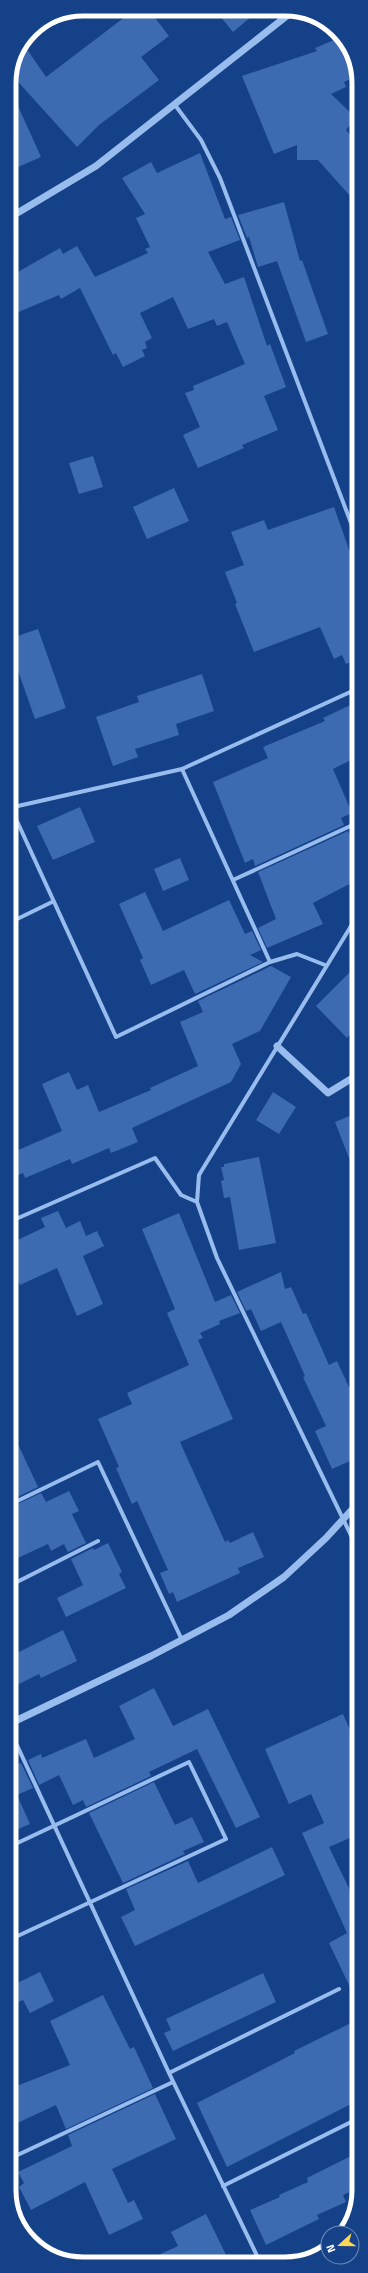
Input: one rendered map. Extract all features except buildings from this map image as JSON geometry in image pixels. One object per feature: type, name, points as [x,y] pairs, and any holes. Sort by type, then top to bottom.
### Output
[{"type":"street","points":[[16,214],[96,166],[287,16]]},
{"type":"street","points":[[175,105],[200,140],[220,178],[352,526]]},
{"type":"street","points":[[16,807],[182,769],[352,691]]},
{"type":"street","points":[[182,769],[270,962]]},
{"type":"street","points":[[16,821],[52,902],[116,1037],[270,962],[297,954],[325,965]]},
{"type":"street","points":[[233,880],[352,825]]},
{"type":"street","points":[[16,920],[52,902]]},
{"type":"street","points":[[352,924],[325,965],[199,1175],[197,1202],[217,1258],[352,1537]]},
{"type":"street","points":[[277,1046],[328,1093],[352,1078]]},
{"type":"street","points":[[16,1219],[154,1158],[181,1195],[197,1202]]},
{"type":"street","points":[[16,1502],[98,1462],[182,1640]]},
{"type":"street","points":[[16,1721],[182,1640],[229,1615],[258,1597],[313,1552],[352,1510]]},
{"type":"street","points":[[16,1582],[98,1540]]},
{"type":"street","points":[[16,1743],[173,2082],[258,2257]]},
{"type":"street","points":[[16,1844],[189,1762],[226,1839],[16,1937]]},
{"type":"street","points":[[169,2073],[339,1989]]},
{"type":"street","points":[[16,2156],[173,2082]]},
{"type":"street","points":[[223,2186],[352,2122]]}]
